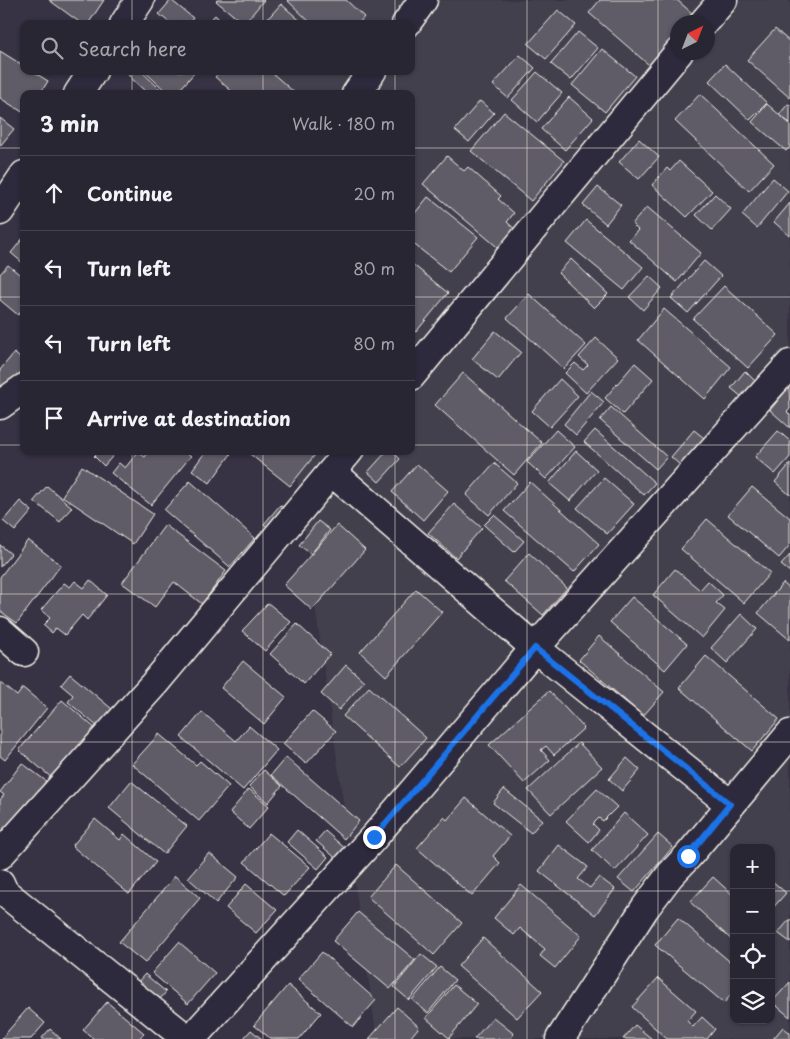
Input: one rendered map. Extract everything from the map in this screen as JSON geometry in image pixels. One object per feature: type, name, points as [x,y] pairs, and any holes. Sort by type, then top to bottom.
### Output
[{"type":"street","points":[[127,20],[140,0]]},
{"type":"street","points":[[409,20],[423,0]]},
{"type":"street","points":[[710,15],[723,0]]},
{"type":"street","points":[[415,371],[672,60]]},
{"type":"street","points":[[81,90],[90,75]]},
{"type":"street","points":[[359,90],[369,75]]},
{"type":"street","points":[[0,211],[20,181]]},
{"type":"street","points":[[191,1039],[374,837],[535,648],[790,364]]},
{"type":"street","points":[[0,405],[20,391]]},
{"type":"street","points":[[0,855],[154,684],[346,455]]},
{"type":"street","points":[[332,472],[535,648],[730,804]]},
{"type":"street","points":[[0,631],[24,652]]},
{"type":"street","points":[[560,1039],[645,908],[670,875],[790,734]]},
{"type":"street","points":[[0,883],[4,892],[187,1039]]},
{"type":"shaded area","points":[[229,0],[790,0],[790,1039],[377,1039],[294,455],[415,455],[415,90],[241,90],[240,75],[415,75],[415,20],[232,20]]},
{"type":"building","points":[[49,0],[104,0],[91,20],[76,20]]},
{"type":"building","points":[[171,0],[193,18],[191,20],[166,20],[159,14]]},
{"type":"building","points":[[264,0],[247,20],[239,20],[216,1]]},
{"type":"building","points":[[287,0],[346,0],[364,17],[361,20],[308,20]]},
{"type":"building","points":[[600,0],[677,0],[693,14],[670,15],[670,41],[649,65],[589,13]]},
{"type":"building","points":[[281,4],[299,20],[267,20]]},
{"type":"building","points":[[558,10],[576,25],[546,59],[528,44]]},
{"type":"building","points":[[215,15],[220,20],[210,20]]},
{"type":"building","points":[[775,29],[790,42],[790,98],[747,60]]},
{"type":"building","points":[[578,32],[598,48],[571,80],[551,64]]},
{"type":"building","points":[[602,49],[635,76],[605,112],[572,85]]},
{"type":"building","points":[[0,51],[20,64],[20,75],[38,75],[48,81],[42,90],[20,90],[20,110],[0,98]]},
{"type":"building","points":[[520,55],[535,68],[508,98],[493,85]]},
{"type":"building","points":[[725,64],[767,103],[750,120],[709,81]]},
{"type":"building","points":[[537,72],[562,93],[537,122],[512,100]]},
{"type":"building","points":[[128,75],[145,75],[160,89],[144,90]]},
{"type":"building","points":[[148,75],[192,75],[179,90],[165,90]]},
{"type":"building","points":[[217,75],[275,75],[291,90],[230,90],[215,77]]},
{"type":"building","points":[[700,94],[774,164],[749,191],[675,121]]},
{"type":"building","points":[[569,97],[593,118],[565,150],[541,129]]},
{"type":"building","points":[[480,101],[494,113],[469,142],[455,130]]},
{"type":"building","points":[[767,104],[790,124],[790,147],[786,151],[752,122]]},
{"type":"building","points":[[788,104],[790,105],[790,123],[779,115]]},
{"type":"building","points":[[504,112],[564,161],[531,201],[471,151]]},
{"type":"building","points":[[0,118],[14,129],[0,146]]},
{"type":"building","points":[[639,139],[659,157],[639,179],[619,162]]},
{"type":"building","points":[[447,156],[464,171],[468,167],[501,196],[498,199],[514,213],[507,222],[518,232],[502,251],[423,184]]},
{"type":"building","points":[[679,161],[712,191],[687,217],[652,185],[667,168],[670,171]]},
{"type":"building","points":[[773,178],[788,191],[757,228],[742,215]]},
{"type":"building","points":[[598,187],[621,205],[606,224],[583,205]]},
{"type":"building","points":[[715,194],[731,209],[712,230],[696,215]]},
{"type":"building","points":[[428,197],[478,237],[449,272],[415,245],[415,213]]},
{"type":"building","points":[[790,203],[790,236],[774,222]]},
{"type":"building","points":[[647,207],[701,253],[677,282],[629,240],[638,230],[632,224]]},
{"type":"building","points":[[586,220],[643,267],[624,290],[567,243]]},
{"type":"building","points":[[20,242],[20,261],[11,253]]},
{"type":"building","points":[[571,259],[608,294],[594,308],[558,273]]},
{"type":"building","points":[[704,261],[721,276],[688,313],[671,298]]},
{"type":"building","points":[[8,265],[20,275],[20,313],[18,315],[0,300],[0,274]]},
{"type":"building","points":[[415,266],[448,293],[415,331]]},
{"type":"building","points":[[649,276],[662,288],[643,310],[629,297]]},
{"type":"building","points":[[724,286],[778,335],[748,368],[693,319]]},
{"type":"building","points":[[529,294],[586,345],[564,369],[507,318]]},
{"type":"building","points":[[664,309],[731,367],[705,399],[638,340]]},
{"type":"building","points":[[495,331],[521,352],[498,380],[472,359]]},
{"type":"building","points":[[596,338],[618,358],[586,393],[565,373],[575,363],[583,370],[588,365],[579,357]]},
{"type":"building","points":[[14,353],[20,358],[20,373],[3,393],[0,391],[0,370]]},
{"type":"building","points":[[635,363],[653,379],[623,414],[605,398]]},
{"type":"building","points":[[745,371],[756,382],[743,398],[731,388]]},
{"type":"building","points":[[463,373],[542,443],[514,475],[435,405]]},
{"type":"building","points":[[560,379],[578,396],[550,427],[532,411]]},
{"type":"building","points":[[789,387],[790,409],[787,412],[790,415],[790,428],[770,410]]},
{"type":"building","points":[[591,391],[604,402],[576,435],[564,424]]},
{"type":"building","points":[[611,407],[667,457],[656,469],[600,420]]},
{"type":"building","points":[[556,430],[575,447],[546,479],[527,462]]},
{"type":"building","points":[[595,430],[655,483],[644,495],[584,442]]},
{"type":"building","points":[[694,430],[704,438],[680,465],[671,457]]},
{"type":"building","points":[[778,431],[790,441],[790,457],[775,474],[755,457]]},
{"type":"building","points":[[576,451],[597,470],[570,501],[549,483]]},
{"type":"building","points":[[95,455],[114,455],[104,466]]},
{"type":"building","points":[[136,455],[145,457],[146,455],[191,456],[151,505],[111,473],[119,463],[125,468]]},
{"type":"building","points":[[203,455],[230,455],[210,483],[192,470]]},
{"type":"building","points":[[251,455],[315,455],[290,486]]},
{"type":"building","points":[[383,455],[396,455],[400,459],[379,482],[368,472]]},
{"type":"building","points":[[494,463],[517,483],[489,515],[466,495]]},
{"type":"building","points":[[417,464],[448,491],[423,520],[392,492]]},
{"type":"building","points":[[790,464],[790,495],[775,482]]},
{"type":"building","points":[[82,466],[153,514],[133,544],[62,496]]},
{"type":"building","points":[[604,478],[634,504],[607,534],[577,508]]},
{"type":"building","points":[[190,481],[255,538],[230,567],[164,510]]},
{"type":"building","points":[[530,482],[599,544],[574,572],[504,511]]},
{"type":"building","points":[[47,486],[72,507],[60,522],[34,501]]},
{"type":"building","points":[[752,487],[790,518],[790,545],[779,558],[728,515]]},
{"type":"building","points":[[20,501],[32,511],[15,531],[3,521]]},
{"type":"building","points":[[454,504],[482,528],[456,558],[428,533]]},
{"type":"building","points":[[280,505],[287,510],[270,530],[264,524]]},
{"type":"building","points":[[494,515],[524,541],[514,552],[484,525]]},
{"type":"building","points":[[707,519],[770,573],[744,603],[681,549]]},
{"type":"building","points":[[318,521],[330,530],[311,554],[299,545]]},
{"type":"building","points":[[165,525],[226,571],[202,604],[174,582],[155,607],[122,583]]},
{"type":"building","points":[[337,525],[365,550],[312,610],[284,585]]},
{"type":"building","points":[[28,540],[61,565],[17,623],[0,611],[0,577]]},
{"type":"building","points":[[0,545],[11,554],[0,567]]},
{"type":"building","points":[[529,553],[567,588],[543,615],[504,581]]},
{"type":"building","points":[[790,555],[790,572],[781,565]]},
{"type":"building","points":[[675,569],[700,590],[708,581],[723,595],[716,603],[725,610],[702,638],[653,595]]},
{"type":"building","points":[[90,580],[107,595],[87,620],[82,615],[65,635],[56,628],[52,633],[43,625],[50,618],[41,610],[64,583],[70,587],[75,581],[84,588]]},
{"type":"building","points":[[783,583],[790,589],[790,640],[758,613]]},
{"type":"building","points":[[416,589],[442,612],[386,676],[360,652]]},
{"type":"building","points":[[632,597],[687,644],[665,670],[610,622]]},
{"type":"building","points":[[268,603],[291,622],[265,651],[242,631]]},
{"type":"building","points":[[741,614],[757,629],[727,663],[711,648]]},
{"type":"building","points":[[297,624],[330,654],[304,684],[270,654]]},
{"type":"building","points":[[599,636],[664,692],[643,716],[579,660]]},
{"type":"building","points":[[706,656],[779,719],[752,751],[679,688]]},
{"type":"building","points":[[243,661],[286,697],[264,724],[221,688]]},
{"type":"building","points":[[346,665],[364,681],[339,710],[321,694]]},
{"type":"building","points":[[70,674],[112,709],[98,727],[68,702],[73,695],[61,685]]},
{"type":"building","points":[[0,682],[17,696],[23,688],[47,708],[5,760],[0,756]]},
{"type":"building","points":[[369,687],[426,738],[400,767],[343,716]]},
{"type":"building","points":[[549,691],[584,728],[554,755],[546,746],[541,750],[550,760],[524,783],[489,745]]},
{"type":"building","points":[[62,700],[96,729],[53,779],[19,750]]},
{"type":"building","points":[[312,711],[336,731],[306,764],[283,744]]},
{"type":"building","points":[[202,712],[236,741],[249,726],[277,750],[243,790],[181,737]]},
{"type":"building","points":[[159,734],[196,765],[200,761],[229,786],[199,821],[132,764]]},
{"type":"building","points":[[579,743],[602,767],[551,814],[528,790]]},
{"type":"building","points":[[286,757],[359,821],[344,839],[271,775]]},
{"type":"building","points":[[627,758],[640,770],[622,791],[609,779]]},
{"type":"building","points":[[22,763],[46,781],[0,844],[0,800],[4,795],[0,792]]},
{"type":"building","points":[[264,770],[282,786],[268,803],[249,786]]},
{"type":"building","points":[[131,781],[187,826],[164,854],[109,808]]},
{"type":"building","points":[[249,789],[269,806],[249,829],[230,812]]},
{"type":"building","points":[[504,789],[542,820],[531,833],[493,803]]},
{"type":"building","points":[[597,789],[617,807],[603,821],[599,818],[593,824],[599,830],[589,842],[566,821]]},
{"type":"building","points":[[466,798],[510,836],[493,856],[500,863],[472,896],[417,848],[444,817],[447,820]]},
{"type":"building","points":[[624,813],[648,835],[615,871],[592,850]]},
{"type":"building","points":[[95,819],[120,840],[124,834],[156,862],[129,894],[72,846]]},
{"type":"building","points":[[297,830],[328,857],[318,869],[287,842]]},
{"type":"building","points":[[325,831],[348,851],[339,861],[316,841]]},
{"type":"building","points":[[269,833],[310,867],[284,896],[244,862]]},
{"type":"building","points":[[658,834],[673,847],[634,892],[618,879]]},
{"type":"building","points":[[559,845],[588,867],[578,879],[590,888],[599,877],[615,889],[595,915],[539,871]]},
{"type":"building","points":[[209,853],[238,877],[216,903],[188,878]]},
{"type":"building","points":[[396,865],[462,923],[434,955],[368,897]]},
{"type":"building","points":[[175,876],[200,898],[145,963],[119,942]]},
{"type":"building","points":[[713,877],[730,892],[730,938],[690,902]]},
{"type":"building","points":[[775,883],[786,893],[775,905]]},
{"type":"building","points":[[246,884],[277,910],[256,933],[226,908]]},
{"type":"building","points":[[521,885],[581,936],[555,968],[540,956],[545,949],[520,928],[514,935],[494,918]]},
{"type":"building","points":[[358,912],[415,960],[390,989],[333,941]]},
{"type":"building","points":[[678,918],[730,962],[730,996],[724,1003],[655,945]]},
{"type":"building","points":[[790,919],[790,942],[778,933]]},
{"type":"building","points":[[483,938],[542,991],[517,1018],[458,966]]},
{"type":"building","points":[[179,942],[215,973],[188,1004],[152,973]]},
{"type":"building","points":[[322,952],[376,1000],[353,1027],[298,979]]},
{"type":"building","points":[[421,954],[437,967],[409,1000],[394,987]]},
{"type":"building","points":[[440,967],[455,980],[428,1013],[412,1000]]},
{"type":"building","points":[[145,974],[166,992],[155,1005],[134,986]]},
{"type":"building","points":[[658,978],[696,1011],[687,1021],[693,1027],[702,1017],[715,1029],[707,1039],[667,1039],[632,1007]]},
{"type":"building","points":[[790,982],[790,1017],[775,1004],[775,999]]},
{"type":"building","points":[[288,985],[321,1013],[299,1039],[271,1039],[254,1025]]},
{"type":"building","points":[[454,985],[477,1004],[449,1038],[426,1018]]},
{"type":"building","points":[[107,1002],[144,1033],[139,1039],[94,1039],[83,1030]]},
{"type":"building","points":[[397,1007],[419,1027],[409,1039],[369,1039]]},
{"type":"building","points":[[28,1008],[45,1023],[31,1039],[1,1039]]},
{"type":"building","points":[[493,1017],[514,1034],[510,1039],[474,1039]]},
{"type":"building","points":[[635,1025],[652,1039],[623,1039]]},
{"type":"building","points":[[783,1027],[790,1033],[790,1039],[773,1039]]},
{"type":"building","points":[[50,1029],[61,1039],[41,1039]]},
{"type":"building","points":[[251,1030],[262,1039],[243,1039]]},
{"type":"route","points":[[374,837],[535,648],[730,804],[688,856]]}]
